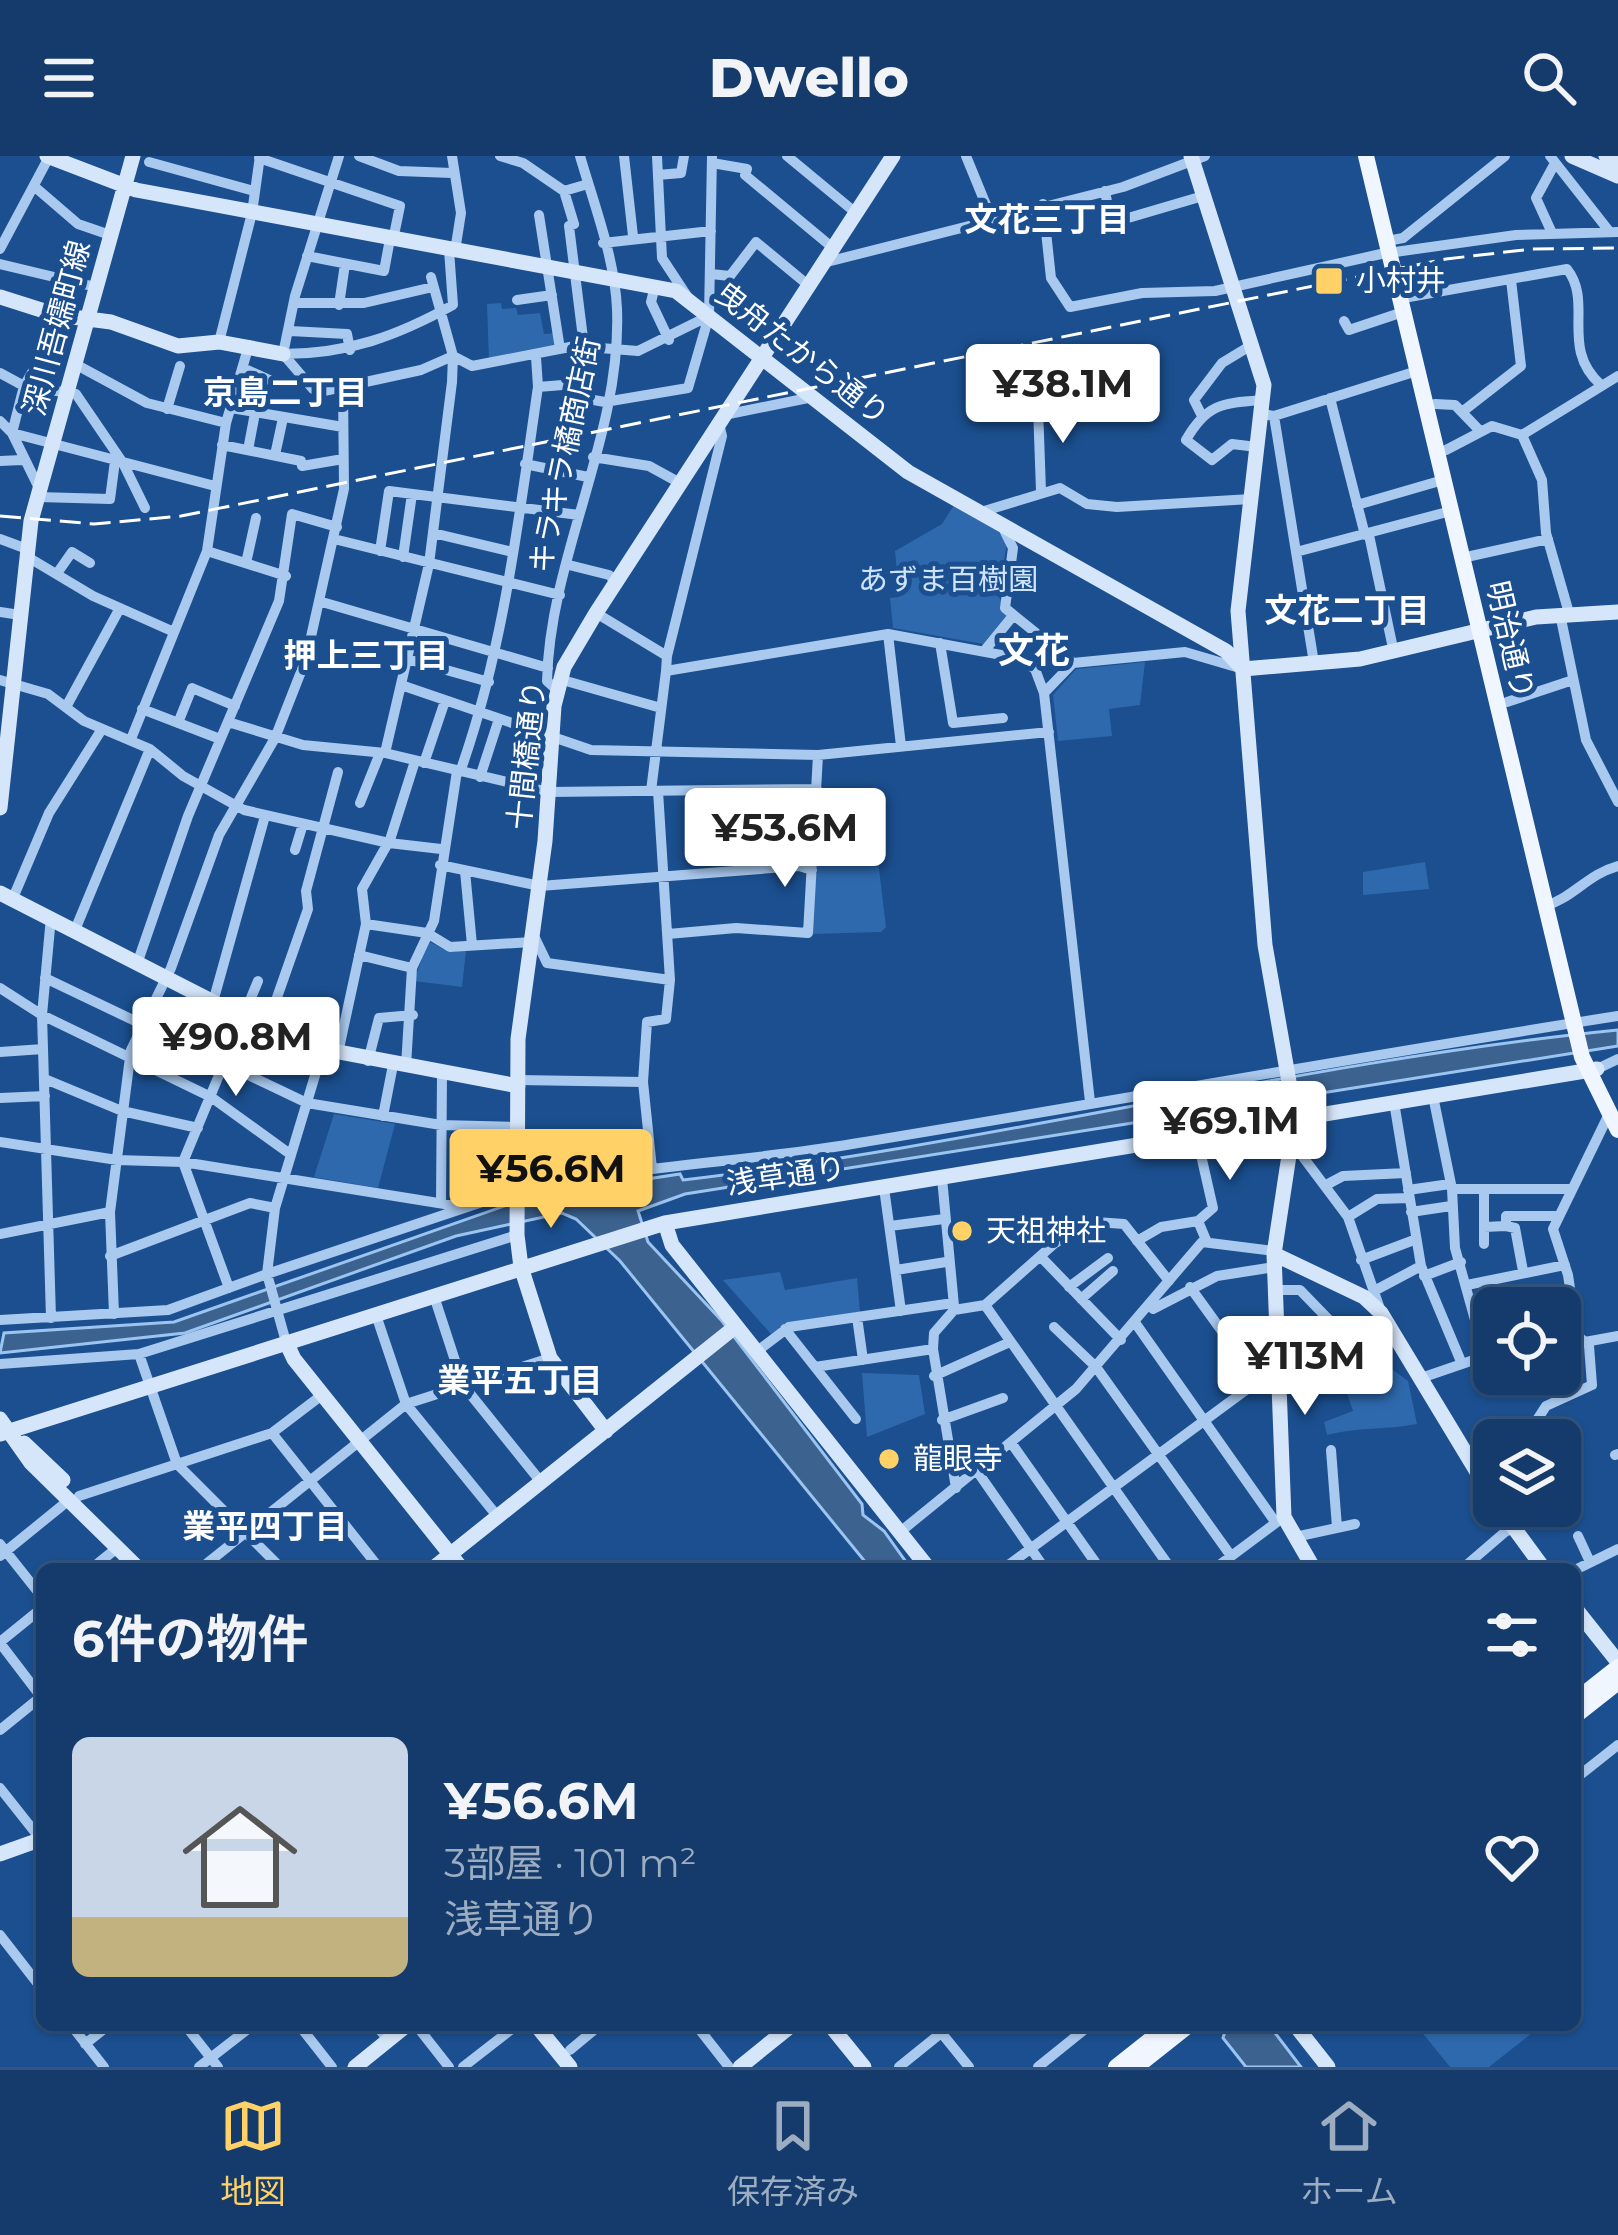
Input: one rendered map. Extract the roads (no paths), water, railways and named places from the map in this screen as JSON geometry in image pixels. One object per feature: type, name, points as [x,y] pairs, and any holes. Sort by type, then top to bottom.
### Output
[{"type":"main road","name":"明治通り","points":[[1366,156],[1393,247]]},
{"type":"main road","name":"明治通り","points":[[1376,156],[1406,304],[1472,556],[1484,629],[1580,1025],[1615,1118]]},
{"type":"main road","name":"明治通り","points":[[1406,304],[1451,512],[1507,702],[1550,904]]},
{"type":"main road","points":[[1581,1696],[1618,1664]]},
{"type":"main road","points":[[1581,1711],[1618,1682]]},
{"type":"main road","points":[[1116,2067],[1161,2031]]},
{"type":"main road","points":[[1136,2067],[1181,2031]]},
{"type":"street","points":[[283,354],[328,183],[340,156]]},
{"type":"street","points":[[359,156],[414,172],[452,173]]},
{"type":"street","points":[[414,172],[416,156]]},
{"type":"street","points":[[0,297],[178,346],[219,342],[283,354],[350,350],[453,305],[452,250],[461,213],[452,156]]},
{"type":"street","points":[[500,156],[523,163],[564,191],[574,224],[569,226],[584,346]]},
{"type":"street","name":"キラキラ橘商店街","points":[[555,679],[560,595],[615,352],[612,279],[580,156]]},
{"type":"street","points":[[624,156],[633,236]]},
{"type":"street","points":[[657,156],[662,258],[688,298]]},
{"type":"street","points":[[658,175],[681,173],[684,156]]},
{"type":"street","points":[[787,156],[856,213]]},
{"type":"street","name":"十間橋通り","points":[[605,1431],[550,1358],[521,1267],[518,1231],[518,1083],[549,792],[555,679],[892,156]]},
{"type":"street","points":[[966,156],[991,217]]},
{"type":"street","points":[[1393,247],[1505,156]]},
{"type":"street","points":[[1572,156],[1618,176]]},
{"type":"street","points":[[1606,156],[1618,162]]},
{"type":"street","points":[[0,249],[48,157]]},
{"type":"street","name":"曳舟たから通り","points":[[48,157],[125,187],[655,286],[688,298],[908,472],[1226,651],[1243,669]]},
{"type":"street","points":[[219,342],[252,213],[259,157],[400,206],[384,271],[307,256]]},
{"type":"street","points":[[538,387],[575,384],[576,397],[605,403],[688,388],[710,316],[712,159],[747,169],[745,175],[828,255],[1105,190],[1196,158],[1266,410],[1314,664]]},
{"type":"street","points":[[141,159],[254,190]]},
{"type":"street","name":"深川吾嬬町線","points":[[0,808],[7,681],[33,515],[110,235],[125,187],[141,159]]},
{"type":"street","points":[[1552,233],[1536,198],[1552,161],[1613,232]]},
{"type":"street","points":[[564,191],[588,184]]},
{"type":"street","points":[[35,187],[78,224],[110,235]]},
{"type":"street","points":[[1105,190],[1111,223],[1203,196]]},
{"type":"street","points":[[1043,204],[1052,278],[1070,307],[1142,293],[1197,293],[1393,247],[1613,232]]},
{"type":"street","points":[[629,209],[659,206]]},
{"type":"street","points":[[539,215],[560,349]]},
{"type":"street","points":[[603,243],[660,233],[711,231]]},
{"type":"street","points":[[711,274],[730,276],[756,242],[808,285]]},
{"type":"street","points":[[0,264],[97,287]]},
{"type":"street","points":[[339,304],[345,264]]},
{"type":"street","points":[[1344,321],[1348,330],[1406,304],[1567,269],[1577,282],[1576,346],[1601,385]]},
{"type":"street","points":[[1462,412],[1521,366],[1511,280]]},
{"type":"street","points":[[296,303],[339,304],[432,282],[453,356],[429,564],[382,753],[360,803]]},
{"type":"street","points":[[655,286],[651,302],[669,340]]},
{"type":"street","points":[[518,300],[552,295]]},
{"type":"street","points":[[57,315],[48,345],[24,386],[13,433],[22,460],[39,494],[110,499],[119,462]]},
{"type":"street","points":[[453,356],[472,366],[584,346],[638,351],[669,340],[710,316]]},
{"type":"street","points":[[290,331],[347,334],[350,350]]},
{"type":"street","points":[[130,739],[207,550],[226,423],[249,345]]},
{"type":"street","points":[[1201,414],[1194,400],[1222,363],[1250,346]]},
{"type":"street","points":[[283,354],[313,389],[422,370],[453,356]]},
{"type":"street","points":[[383,1116],[413,1015],[412,968],[434,921],[441,849],[458,772],[489,682],[538,387],[536,357]]},
{"type":"street","points":[[75,364],[167,409],[226,423]]},
{"type":"street","points":[[167,409],[180,366]]},
{"type":"street","points":[[244,368],[274,382]]},
{"type":"street","points":[[1258,447],[1232,444],[1212,460],[1186,440],[1201,414],[1214,404],[1266,410],[1330,398],[1417,371]]},
{"type":"street","points":[[0,373],[24,386],[68,389],[145,508]]},
{"type":"street","points":[[1522,435],[1535,422],[1595,395],[1601,385],[1618,376]]},
{"type":"street","points":[[114,1314],[110,1213],[129,1058],[234,806],[275,738],[322,602],[344,483],[343,387]]},
{"type":"street","points":[[652,1169],[643,1082],[646,1022],[666,1019],[670,980],[652,754],[667,656],[722,436],[722,420],[813,397]]},
{"type":"street","points":[[1330,398],[1394,652]]},
{"type":"street","points":[[1435,404],[1446,401],[1481,432]]},
{"type":"street","points":[[231,407],[343,427]]},
{"type":"street","points":[[1038,407],[1041,490]]},
{"type":"street","points":[[1266,410],[1238,611],[1265,945],[1294,1108],[1294,1144],[1274,1257],[1280,1520]]},
{"type":"street","points":[[248,450],[255,413]]},
{"type":"street","points":[[275,455],[283,418]]},
{"type":"street","points":[[0,421],[13,433],[214,486]]},
{"type":"street","points":[[1446,450],[1499,427],[1522,435],[1542,480],[1548,538],[1565,613],[1570,680],[1586,740],[1618,802]]},
{"type":"street","points":[[222,446],[301,460],[302,466],[343,459]]},
{"type":"street","points":[[593,457],[649,466],[680,483]]},
{"type":"street","points":[[0,461],[22,460]]},
{"type":"street","points":[[525,464],[588,477]]},
{"type":"street","points":[[1358,506],[1443,480]]},
{"type":"street","points":[[981,512],[1041,490],[1060,488],[1087,504],[1117,507],[1251,499]]},
{"type":"street","points":[[380,551],[389,491],[579,515]]},
{"type":"street","points":[[403,557],[412,494]]},
{"type":"street","points":[[1296,552],[1451,512]]},
{"type":"street","points":[[137,964],[200,787],[286,576],[292,514],[380,551],[560,595]]},
{"type":"street","points":[[246,563],[256,518]]},
{"type":"street","points":[[1000,524],[1013,548],[1002,597],[1012,617],[1073,663]]},
{"type":"street","points":[[433,533],[513,552]]},
{"type":"street","points":[[1472,556],[1548,538]]},
{"type":"street","points":[[0,539],[120,608],[174,632]]},
{"type":"street","points":[[207,550],[286,576]]},
{"type":"street","points":[[58,572],[72,553],[90,563]]},
{"type":"street","points":[[569,565],[609,575],[616,582]]},
{"type":"street","points":[[322,602],[494,654],[555,679],[661,708]]},
{"type":"street","points":[[66,707],[120,608]]},
{"type":"street","points":[[0,612],[20,615]]},
{"type":"street","points":[[1044,693],[1073,663],[1185,652],[1243,669],[1314,664],[1394,652],[1565,613],[1618,612]]},
{"type":"street","points":[[596,613],[667,656]]},
{"type":"street","points":[[985,650],[1012,617]]},
{"type":"street","points":[[666,670],[888,634],[985,650],[1025,662],[1041,678],[1090,1102]]},
{"type":"street","points":[[888,634],[901,746]]},
{"type":"street","points":[[940,643],[953,724],[1003,718]]},
{"type":"street","points":[[407,659],[489,682]]},
{"type":"street","points":[[1507,702],[1570,680]]},
{"type":"street","points":[[7,681],[150,749],[234,806],[388,843],[441,849]]},
{"type":"street","points":[[401,685],[498,722],[591,750],[818,755],[1049,732]]},
{"type":"street","points":[[178,723],[192,688],[235,706]]},
{"type":"street","points":[[446,701],[388,843],[362,889],[366,924],[359,955],[331,1051],[307,1103],[283,1176],[268,1277],[286,1342],[322,1395],[458,1563]]},
{"type":"street","points":[[142,709],[220,739]]},
{"type":"street","points":[[228,722],[322,750],[382,753],[549,792],[817,789]]},
{"type":"street","points":[[480,777],[498,722]]},
{"type":"street","points":[[102,728],[49,813],[6,896],[213,1002],[331,1051],[399,1067],[518,1083],[643,1082]]},
{"type":"street","points":[[75,930],[150,749]]},
{"type":"street","points":[[668,934],[736,928],[808,934],[818,755]]},
{"type":"street","points":[[267,1026],[308,910],[306,891],[338,772]]},
{"type":"street","points":[[190,1048],[213,1002],[265,817]]},
{"type":"street","points":[[295,850],[303,824]]},
{"type":"street","points":[[440,865],[540,886],[800,866],[812,870]]},
{"type":"street","points":[[1550,904],[1564,901],[1585,878],[1618,866]]},
{"type":"street","points":[[465,871],[472,945]]},
{"type":"street","points":[[51,917],[42,1016],[51,1318]]},
{"type":"street","points":[[366,924],[427,933],[451,947],[532,938],[547,963],[670,980]]},
{"type":"street","points":[[359,955],[412,968]]},
{"type":"street","points":[[45,978],[307,1103],[441,1125],[518,1127]]},
{"type":"street","points":[[229,1288],[183,1162],[259,981]]},
{"type":"street","points":[[0,988],[42,1016],[212,1097],[290,1154]]},
{"type":"street","points":[[368,1060],[379,1018],[413,1015]]},
{"type":"street","points":[[0,1320],[168,1310],[463,1207],[518,1194],[652,1169],[827,1148],[1618,1016]]},
{"type":"street","points":[[0,1052],[44,1049]]},
{"type":"street","points":[[1591,1063],[1618,1061]]},
{"type":"street","name":"浅草通り","points":[[2,1432],[664,1223],[1196,1133],[1294,1108],[1394,1102],[1591,1063]]},
{"type":"street","points":[[441,1203],[442,1074]]},
{"type":"street","points":[[45,1079],[122,1111],[198,1128]]},
{"type":"street","points":[[0,1099],[45,1096]]},
{"type":"street","points":[[1433,1096],[1473,1311]]},
{"type":"street","points":[[1394,1102],[1414,1240],[1462,1364]]},
{"type":"street","points":[[1569,1287],[1553,1229],[1615,1118]]},
{"type":"street","points":[[1137,1241],[1162,1227],[1198,1221],[1213,1208],[1196,1133]]},
{"type":"street","points":[[0,1142],[117,1160],[183,1162],[283,1176],[463,1207]]},
{"type":"street","points":[[1294,1144],[1348,1217],[1381,1313]]},
{"type":"street","points":[[1326,1185],[1343,1176],[1406,1173]]},
{"type":"street","points":[[942,1178],[946,1262],[954,1306],[934,1333],[934,1376],[956,1488]]},
{"type":"street","points":[[1348,1217],[1377,1199],[1451,1187],[1573,1189]]},
{"type":"street","points":[[884,1188],[902,1311]]},
{"type":"street","points":[[1484,1189],[1484,1244]]},
{"type":"street","points":[[110,1256],[250,1203],[275,1208]]},
{"type":"street","points":[[1411,1212],[1450,1205]]},
{"type":"street","points":[[0,1234],[110,1213]]},
{"type":"street","points":[[1507,1226],[1506,1216],[1559,1216]]},
{"type":"street","points":[[890,1226],[944,1219]]},
{"type":"street","points":[[1198,1221],[1206,1240]]},
{"type":"street","points":[[755,1352],[785,1329],[902,1311],[985,1305],[1041,1257],[1096,1222],[1124,1224],[1169,1281]]},
{"type":"street","points":[[664,1223],[672,1245],[733,1329],[924,1563]]},
{"type":"street","points":[[1484,1227],[1515,1228],[1523,1271]]},
{"type":"street","points":[[0,1364],[139,1354],[518,1231]]},
{"type":"street","points":[[1206,1240],[1274,1257],[1364,1297],[1396,1336],[1473,1465]]},
{"type":"street","points":[[900,1532],[1056,1407],[1141,1319],[1206,1240]]},
{"type":"street","points":[[1360,1260],[1414,1240]]},
{"type":"street","points":[[1041,1257],[1121,1340]]},
{"type":"street","points":[[1141,1319],[1190,1286],[1274,1257]]},
{"type":"street","points":[[1069,1287],[1108,1258]]},
{"type":"street","points":[[896,1270],[946,1262]]},
{"type":"street","points":[[1374,1291],[1461,1262]]},
{"type":"street","points":[[1467,1285],[1564,1265]]},
{"type":"street","points":[[1081,1300],[1113,1271]]},
{"type":"street","points":[[1190,1286],[1258,1381]]},
{"type":"street","points":[[1275,1290],[1300,1290],[1334,1325],[1345,1353]]},
{"type":"street","points":[[434,1296],[464,1385],[541,1482]]},
{"type":"street","points":[[985,1305],[1167,1563]]},
{"type":"street","points":[[376,1315],[406,1404],[498,1516]]},
{"type":"street","points":[[857,1317],[863,1360]]},
{"type":"street","points":[[1141,1319],[1205,1420],[1310,1563]]},
{"type":"street","points":[[1054,1327],[1096,1367],[1239,1563]]},
{"type":"street","points":[[440,1563],[733,1329]]},
{"type":"street","points":[[785,1329],[856,1419]]},
{"type":"street","points":[[1011,1563],[1258,1381],[1396,1336]]},
{"type":"street","points":[[1581,1390],[1592,1385],[1581,1338],[1618,1336]]},
{"type":"street","points":[[934,1376],[968,1365],[1010,1342]]},
{"type":"street","points":[[815,1366],[933,1349]]},
{"type":"street","points":[[139,1354],[177,1463],[276,1563]]},
{"type":"street","points":[[207,1563],[406,1404],[550,1358]]},
{"type":"street","points":[[1421,1378],[1473,1360]]},
{"type":"street","points":[[36,1590],[2,1551],[74,1498],[272,1433],[322,1395]]},
{"type":"street","points":[[1540,1419],[1546,1406],[1570,1395]]},
{"type":"street","points":[[942,1420],[1003,1398]]},
{"type":"street","points":[[2,1432],[145,1563]]},
{"type":"street","points":[[272,1433],[375,1563]]},
{"type":"street","points":[[1012,1444],[1096,1563]]},
{"type":"street","points":[[1330,1450],[1337,1527]]},
{"type":"street","points":[[977,1471],[1041,1563]]},
{"type":"street","points":[[74,1498],[133,1563]]},
{"type":"street","points":[[1222,1563],[1280,1520]]},
{"type":"street","points":[[1295,1537],[1355,1524]]},
{"type":"street","points":[[1469,1563],[1511,1528],[1539,1563]]},
{"type":"street","points":[[1578,1536],[1590,1562]]},
{"type":"street","points":[[99,1563],[117,1548]]},
{"type":"street","points":[[1581,1567],[1618,1549]]},
{"type":"street","points":[[36,1613],[0,1642],[36,1689]]},
{"type":"street","points":[[1581,1616],[1618,1664]]},
{"type":"street","points":[[0,1730],[36,1702]]},
{"type":"street","points":[[1581,1775],[1615,1752]]},
{"type":"street","points":[[0,1788],[36,1833]]},
{"type":"street","points":[[0,1854],[36,1842]]},
{"type":"street","points":[[0,1935],[36,1981]]},
{"type":"street","points":[[75,2031],[104,2067]]},
{"type":"street","points":[[85,2044],[101,2031]]},
{"type":"street","points":[[190,2031],[214,2062]]},
{"type":"street","points":[[199,2067],[214,2062],[247,2031]]},
{"type":"street","points":[[304,2031],[332,2067]]},
{"type":"street","points":[[381,2031],[388,2040]]},
{"type":"street","points":[[355,2067],[402,2031]]},
{"type":"street","points":[[417,2031],[449,2067]]},
{"type":"street","points":[[463,2067],[509,2031]]},
{"type":"street","points":[[540,2031],[562,2060],[584,2067]]},
{"type":"street","points":[[551,2031],[562,2060]]},
{"type":"street","points":[[562,2060],[593,2031]]},
{"type":"street","points":[[704,2031],[729,2067]]},
{"type":"street","points":[[740,2067],[785,2031]]},
{"type":"street","points":[[835,2031],[864,2067]]},
{"type":"street","points":[[899,2067],[936,2031]]},
{"type":"street","points":[[940,2031],[968,2067]]},
{"type":"street","points":[[1038,2067],[1083,2031]]},
{"type":"street","points":[[1299,2031],[1328,2067]]},
{"type":"street","points":[[1054,2054],[1064,2067]]},
{"type":"railway","points":[[0,516],[94,524],[181,516],[1446,259],[1532,249],[1618,248]]},
{"type":"place","name":"小村井","points":[[1329,281]]},
{"type":"place","name":"天祖神社","points":[[962,1231]]},
{"type":"place","name":"龍眼寺","points":[[889,1459]]},
{"type":"district","name":"文花三丁目","points":[[1047,219]]},
{"type":"district","name":"京島二丁目","points":[[285,392]]},
{"type":"district","name":"文花二丁目","points":[[1347,610]]},
{"type":"district","name":"文花","points":[[1034,650]]},
{"type":"district","name":"押上三丁目","points":[[366,655]]},
{"type":"district","name":"業平五丁目","points":[[520,1380]]},
{"type":"district","name":"業平四丁目","points":[[265,1526]]},
{"type":"park label","name":"あずま百樹園","points":[[948,580]]}]
